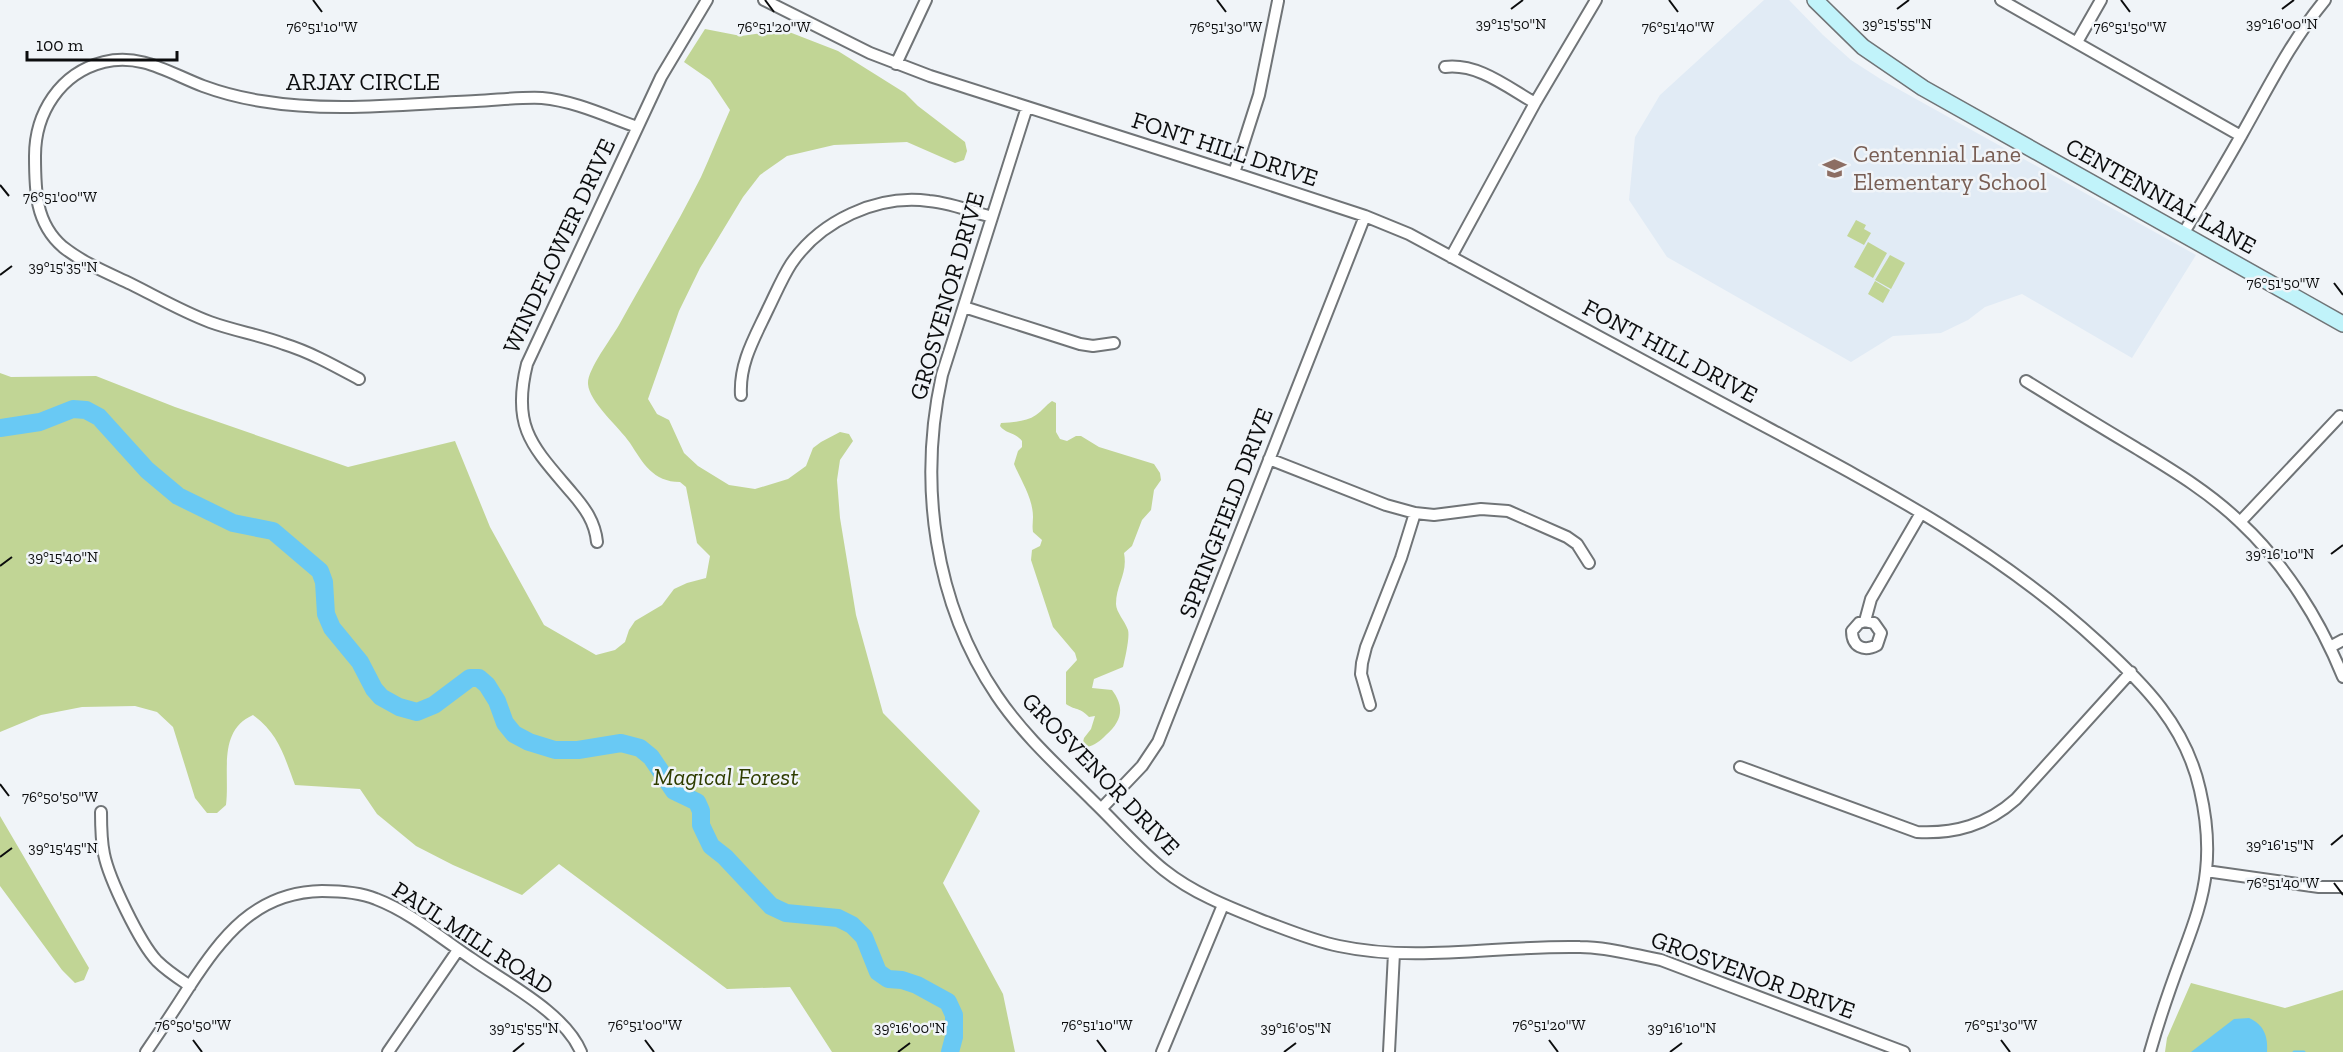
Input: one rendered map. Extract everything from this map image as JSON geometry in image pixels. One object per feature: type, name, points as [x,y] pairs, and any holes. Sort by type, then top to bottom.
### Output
[{"type":"street","name":"WINDFLOWER DRIVE","points":[[597,542],[596,531],[587,512],[535,449],[527,434],[520,398],[526,364],[637,127],[673,55],[707,0]]},
{"type":"street","name":"FONT HILL DRIVE","points":[[764,0],[896,64],[1234,172],[1365,216],[1409,234],[1921,513],[2014,572],[2083,628],[2131,672],[2167,714],[2191,761],[2204,814],[2207,839],[2206,871],[2192,927],[2150,1052]]},
{"type":"street","points":[[896,64],[926,0]]},
{"type":"street","points":[[1451,256],[1535,103],[1596,0]]},
{"type":"street","name":"CENTENNIAL LANE","points":[[1815,0],[1863,47],[1923,88],[2343,324]]},
{"type":"street","points":[[2001,0],[2241,136]]},
{"type":"street","points":[[2077,42],[2101,0]]},
{"type":"street","points":[[2183,234],[2241,136],[2289,48],[2325,0]]},
{"type":"street","points":[[1234,172],[1259,95],[1278,1]]},
{"type":"street","name":"ARJAY CIRCLE","points":[[359,379],[296,348],[207,321],[85,262],[61,245],[45,225],[39,212],[34,186],[35,145],[39,124],[48,103],[60,88],[82,70],[95,64],[120,58],[150,63],[202,86],[228,94],[293,106],[345,107],[542,98],[579,105],[637,127]]},
{"type":"street","points":[[1445,67],[1467,67],[1478,71],[1535,103]]},
{"type":"street","name":"GROSVENOR DRIVE","points":[[1027,107],[942,375],[932,441],[931,478],[933,514],[939,551],[947,587],[961,628],[997,696],[1022,729],[1166,871],[1189,887],[1223,905],[1310,938],[1339,946],[1394,953],[1580,947],[1629,953],[1661,960],[1904,1052]]},
{"type":"street","points":[[741,395],[740,382],[746,356],[791,264],[826,230],[844,217],[891,201],[927,200],[991,217]]},
{"type":"street","name":"SPRINGFIELD DRIVE","points":[[1101,809],[1142,766],[1158,742],[1365,216]]},
{"type":"street","points":[[964,307],[1080,344],[1093,346],[1114,343]]},
{"type":"street","points":[[2026,381],[2181,476],[2240,522],[2285,574],[2302,598],[2330,647],[2343,677]]},
{"type":"street","points":[[2240,522],[2340,416]]},
{"type":"street","points":[[1269,459],[1386,505],[1415,513],[1434,514],[1481,509],[1508,511],[1567,537],[1577,544],[1589,563]]},
{"type":"street","points":[[1371,705],[1361,674],[1364,655],[1401,558],[1415,513]]},
{"type":"street","points":[[1865,621],[1871,599],[1921,513]]},
{"type":"street","points":[[2330,647],[2343,640]]},
{"type":"street","points":[[1740,767],[1917,832],[1949,832],[1967,828],[1986,821],[2016,800],[2131,672]]},
{"type":"street","points":[[101,812],[106,862],[139,935],[161,964],[190,986]]},
{"type":"street","points":[[2206,871],[2319,887],[2343,887]]},
{"type":"street","name":"PAUL MILL ROAD","points":[[146,1052],[222,939],[252,913],[270,903],[293,894],[314,891],[355,893],[374,898],[393,907],[561,1022],[581,1052]]},
{"type":"street","points":[[1162,1052],[1223,905]]},
{"type":"street","points":[[388,1052],[458,950]]},
{"type":"street","points":[[1389,1052],[1394,953]]},
{"type":"shaded area","name":"Centennial Lane Elementary School","points":[[1764,0],[1789,0],[1851,60],[1882,80],[2196,255],[2132,358],[2022,294],[1985,307],[1968,320],[1941,333],[1893,336],[1851,362],[1667,257],[1629,200],[1635,137],[1660,95]]},
{"type":"green space","name":"Magical Forest","points":[[705,29],[741,36],[784,30],[838,51],[905,93],[918,106],[965,142],[967,151],[964,160],[955,163],[907,142],[834,145],[787,156],[760,175],[743,197],[700,268],[679,311],[648,399],[657,414],[669,420],[684,453],[698,466],[729,485],[755,489],[788,479],[806,466],[813,448],[821,442],[840,432],[849,434],[853,441],[840,460],[837,480],[840,518],[856,615],[883,713],[980,811],[943,883],[1003,994],[1015,1052],[832,1052],[790,987],[727,989],[559,864],[522,895],[416,846],[377,814],[360,789],[295,785],[275,738],[253,715],[234,731],[228,754],[226,805],[217,813],[207,813],[195,798],[173,727],[157,712],[135,706],[82,707],[41,715],[0,732],[0,373],[11,377],[96,376],[175,407],[348,467],[455,441],[490,527],[544,625],[596,655],[615,650],[625,642],[635,621],[662,605],[674,589],[706,578],[710,556],[697,543],[686,487],[680,482],[663,479],[650,470],[593,399],[588,384],[595,363],[619,325],[701,177],[730,110],[710,80],[684,62]]},
{"type":"green space","points":[[1856,220],[1866,225],[1864,229],[1871,233],[1864,245],[1847,236]]},
{"type":"green space","points":[[1868,242],[1887,253],[1873,278],[1854,267]]},
{"type":"green space","points":[[1890,255],[1905,263],[1891,289],[1875,280]]},
{"type":"green space","points":[[1875,281],[1890,290],[1883,303],[1868,294]]},
{"type":"green space","points":[[1052,401],[1056,403],[1056,432],[1060,439],[1067,441],[1081,436],[1099,447],[1154,464],[1160,473],[1161,480],[1154,490],[1151,510],[1142,520],[1132,546],[1124,553],[1124,567],[1116,604],[1128,633],[1123,667],[1094,679],[1092,688],[1112,690],[1119,702],[1120,714],[1111,730],[1087,747],[1083,742],[1084,738],[1091,729],[1095,716],[1089,717],[1066,704],[1066,672],[1077,660],[1075,653],[1053,627],[1031,560],[1032,550],[1040,546],[1042,540],[1033,532],[1031,503],[1014,464],[1018,451],[1022,447],[1022,441],[1000,426],[1001,423],[1028,419]]},
{"type":"green space","points":[[0,816],[89,968],[84,980],[75,983],[62,970],[0,886]]},
{"type":"green space","points":[[2191,983],[2285,1008],[2343,990],[2343,1052],[2165,1052],[2167,1038]]},
{"type":"water","points":[[2249,1018],[2262,1028],[2267,1041],[2267,1052],[2191,1052],[2234,1019]]},
{"type":"waterway","points":[[0,428],[40,422],[73,409],[86,410],[99,417],[147,470],[178,496],[233,523],[273,531],[320,571],[324,582],[326,614],[332,628],[360,662],[374,689],[381,697],[399,707],[417,712],[434,705],[470,678],[479,678],[487,685],[497,701],[505,723],[514,734],[529,742],[555,750],[578,750],[621,743],[640,748],[651,757],[674,791],[697,802],[701,811],[701,825],[711,846],[725,857],[771,906],[786,913],[838,918],[852,925],[864,937],[878,972],[888,979],[902,980],[917,985],[948,1002],[954,1015],[954,1037],[950,1052]]},
{"type":"waterway","points":[[2294,1052],[2304,1052]]},
{"type":"place","name":"Centennial Lane Elementary School","points":[[1835,168]]}]
